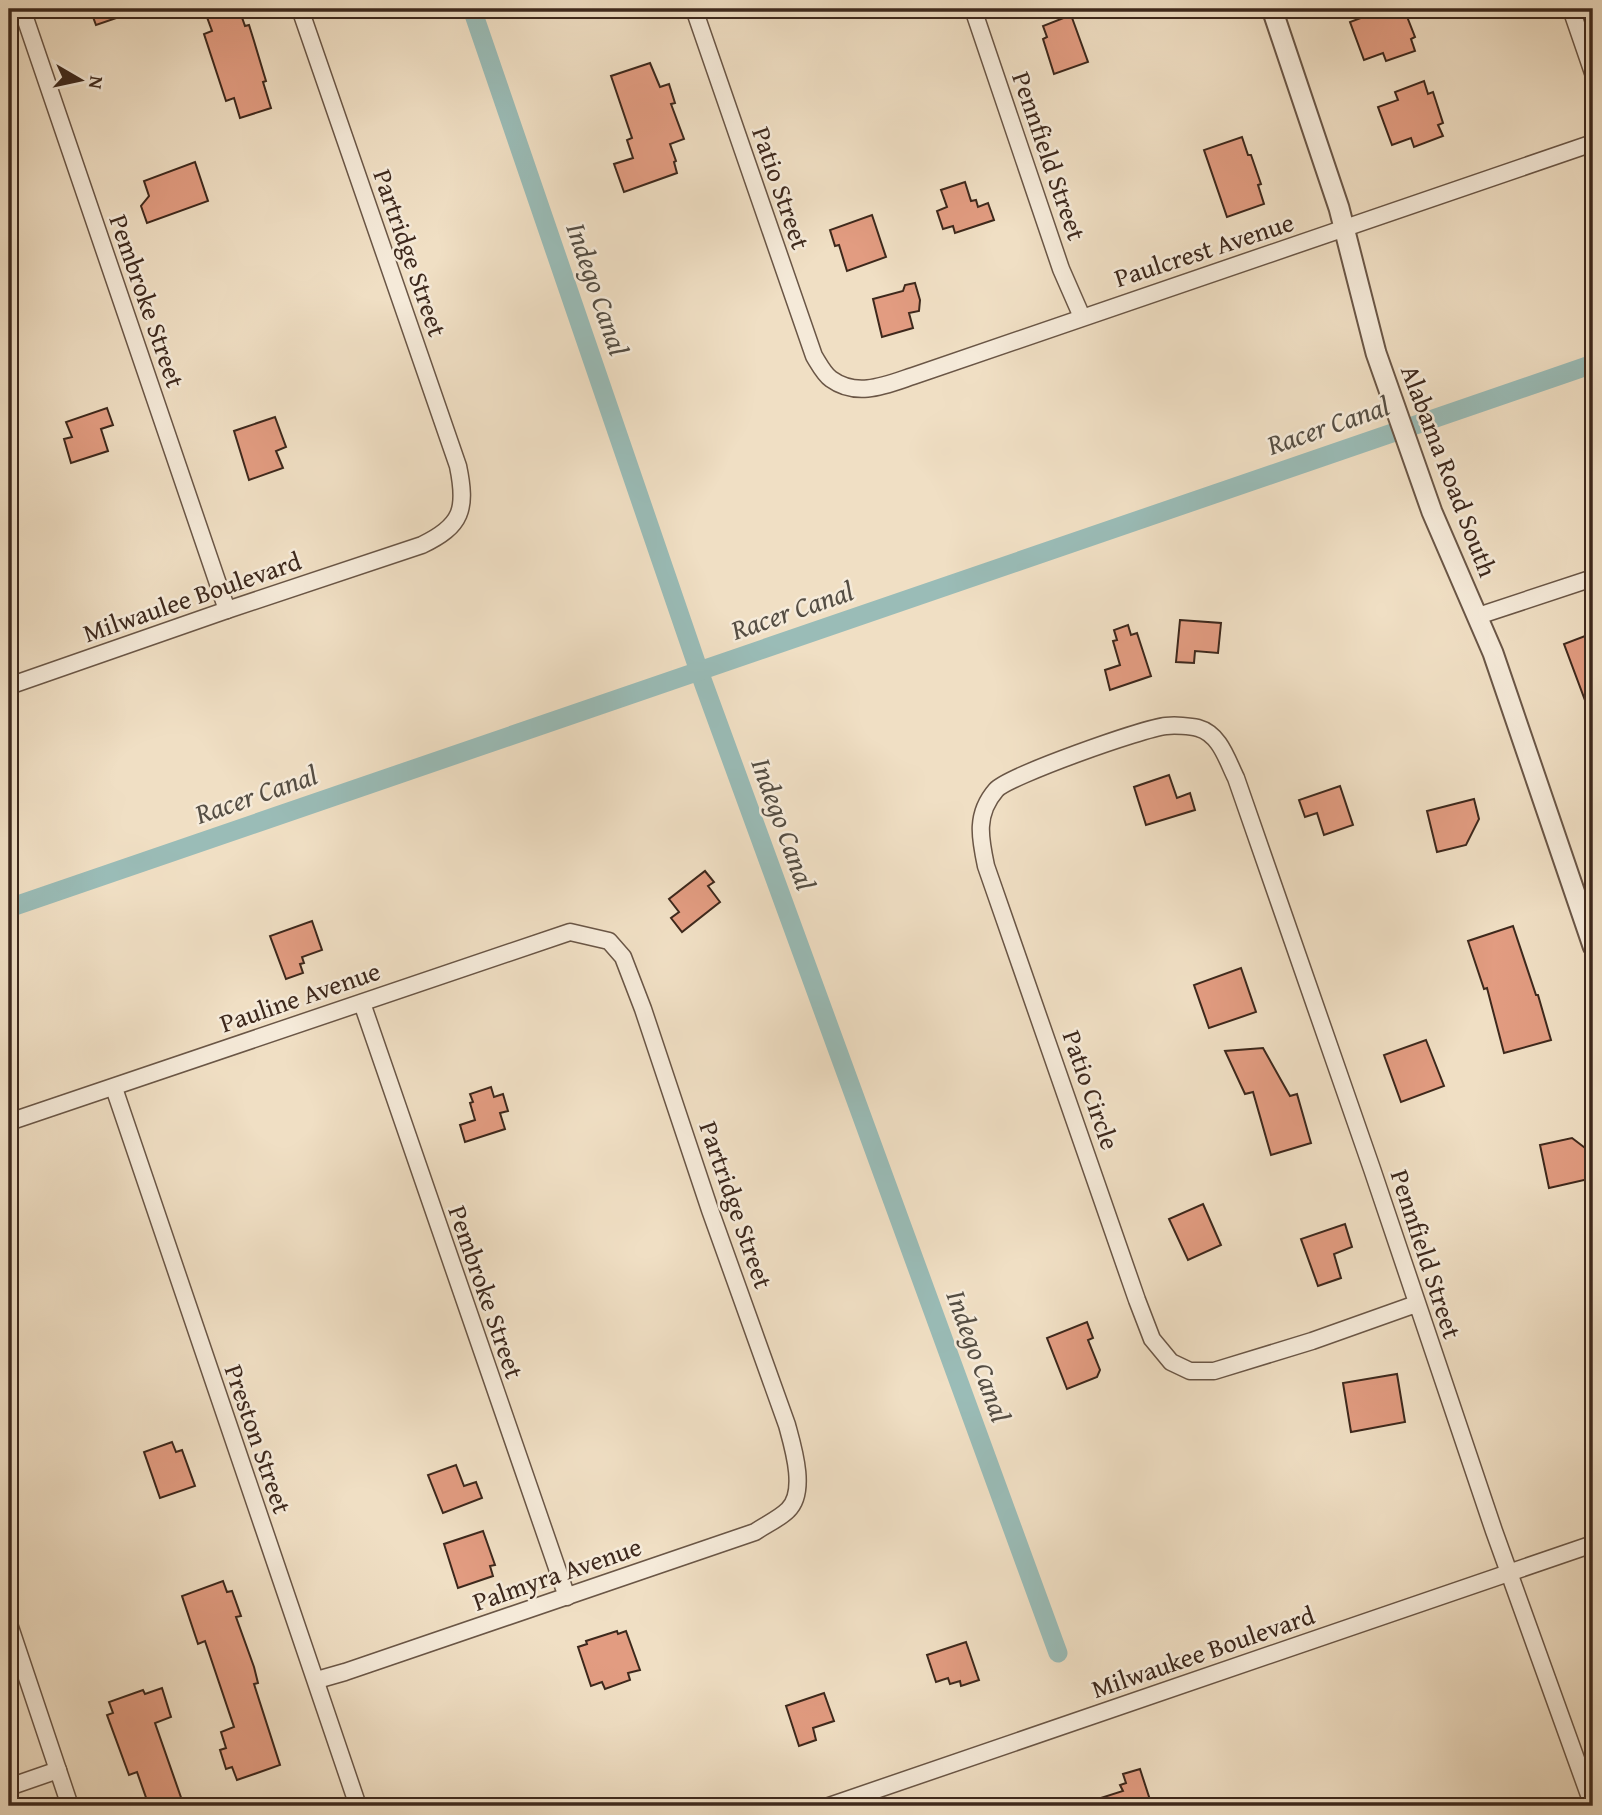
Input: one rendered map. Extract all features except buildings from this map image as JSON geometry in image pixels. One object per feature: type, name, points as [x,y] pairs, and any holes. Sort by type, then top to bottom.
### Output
[{"type":"street","name":"Pembroke Street","points":[[22,9],[227,610]]},
{"type":"street","name":"Partridge Street","points":[[300,9],[458,466],[463,490],[459,515],[443,535],[391,555]]},
{"type":"street","name":"Patio Street","points":[[694,9],[814,356],[830,379]]},
{"type":"street","name":"Pennfield Street","points":[[973,9],[1061,269],[1082,317]]},
{"type":"street","name":"Alabama Road South","points":[[1272,9],[1322,155],[1345,229],[1364,312],[1412,457],[1432,512],[1493,653],[1593,946]]},
{"type":"street","points":[[1571,9],[1593,73]]},
{"type":"street","name":"Paulcrest Avenue","points":[[830,379],[851,389],[875,389],[1593,143]]},
{"type":"street","name":"Milwaulee Boulevard","points":[[9,686],[391,555]]},
{"type":"street","points":[[1478,616],[1593,578]]},
{"type":"street","name":"Patio Circle","points":[[1199,728],[1166,726],[1143,732],[1015,778],[996,789],[981,814],[980,838],[993,889],[1136,1300],[1152,1339],[1171,1362],[1190,1371],[1214,1371],[1312,1341],[1416,1304]]},
{"type":"street","name":"Pennfield Street","points":[[1199,728],[1217,739],[1236,778],[1543,1672],[1593,1806]]},
{"type":"street","name":"Pauline Avenue","points":[[9,1122],[570,932],[609,941]]},
{"type":"street","name":"Partridge Street","points":[[609,941],[623,957],[643,1009],[710,1210],[787,1425],[794,1448],[798,1491]]},
{"type":"street","name":"Pembroke Street","points":[[362,1003],[567,1597]]},
{"type":"street","name":"Preston Street","points":[[114,1088],[358,1806]]},
{"type":"street","name":"Palmyra Avenue","points":[[317,1680],[755,1532],[789,1510],[798,1491]]},
{"type":"street","name":"Milwaukee Boulevard","points":[[829,1806],[1593,1544]]},
{"type":"street","points":[[9,1624],[71,1806]]},
{"type":"street","points":[[9,1787],[58,1770]]},
{"type":"waterway","name":"Indego Canal","points":[[472,9],[699,671],[1058,1653]]},
{"type":"waterway","name":"Racer Canal","points":[[9,908],[1593,364]]}]
